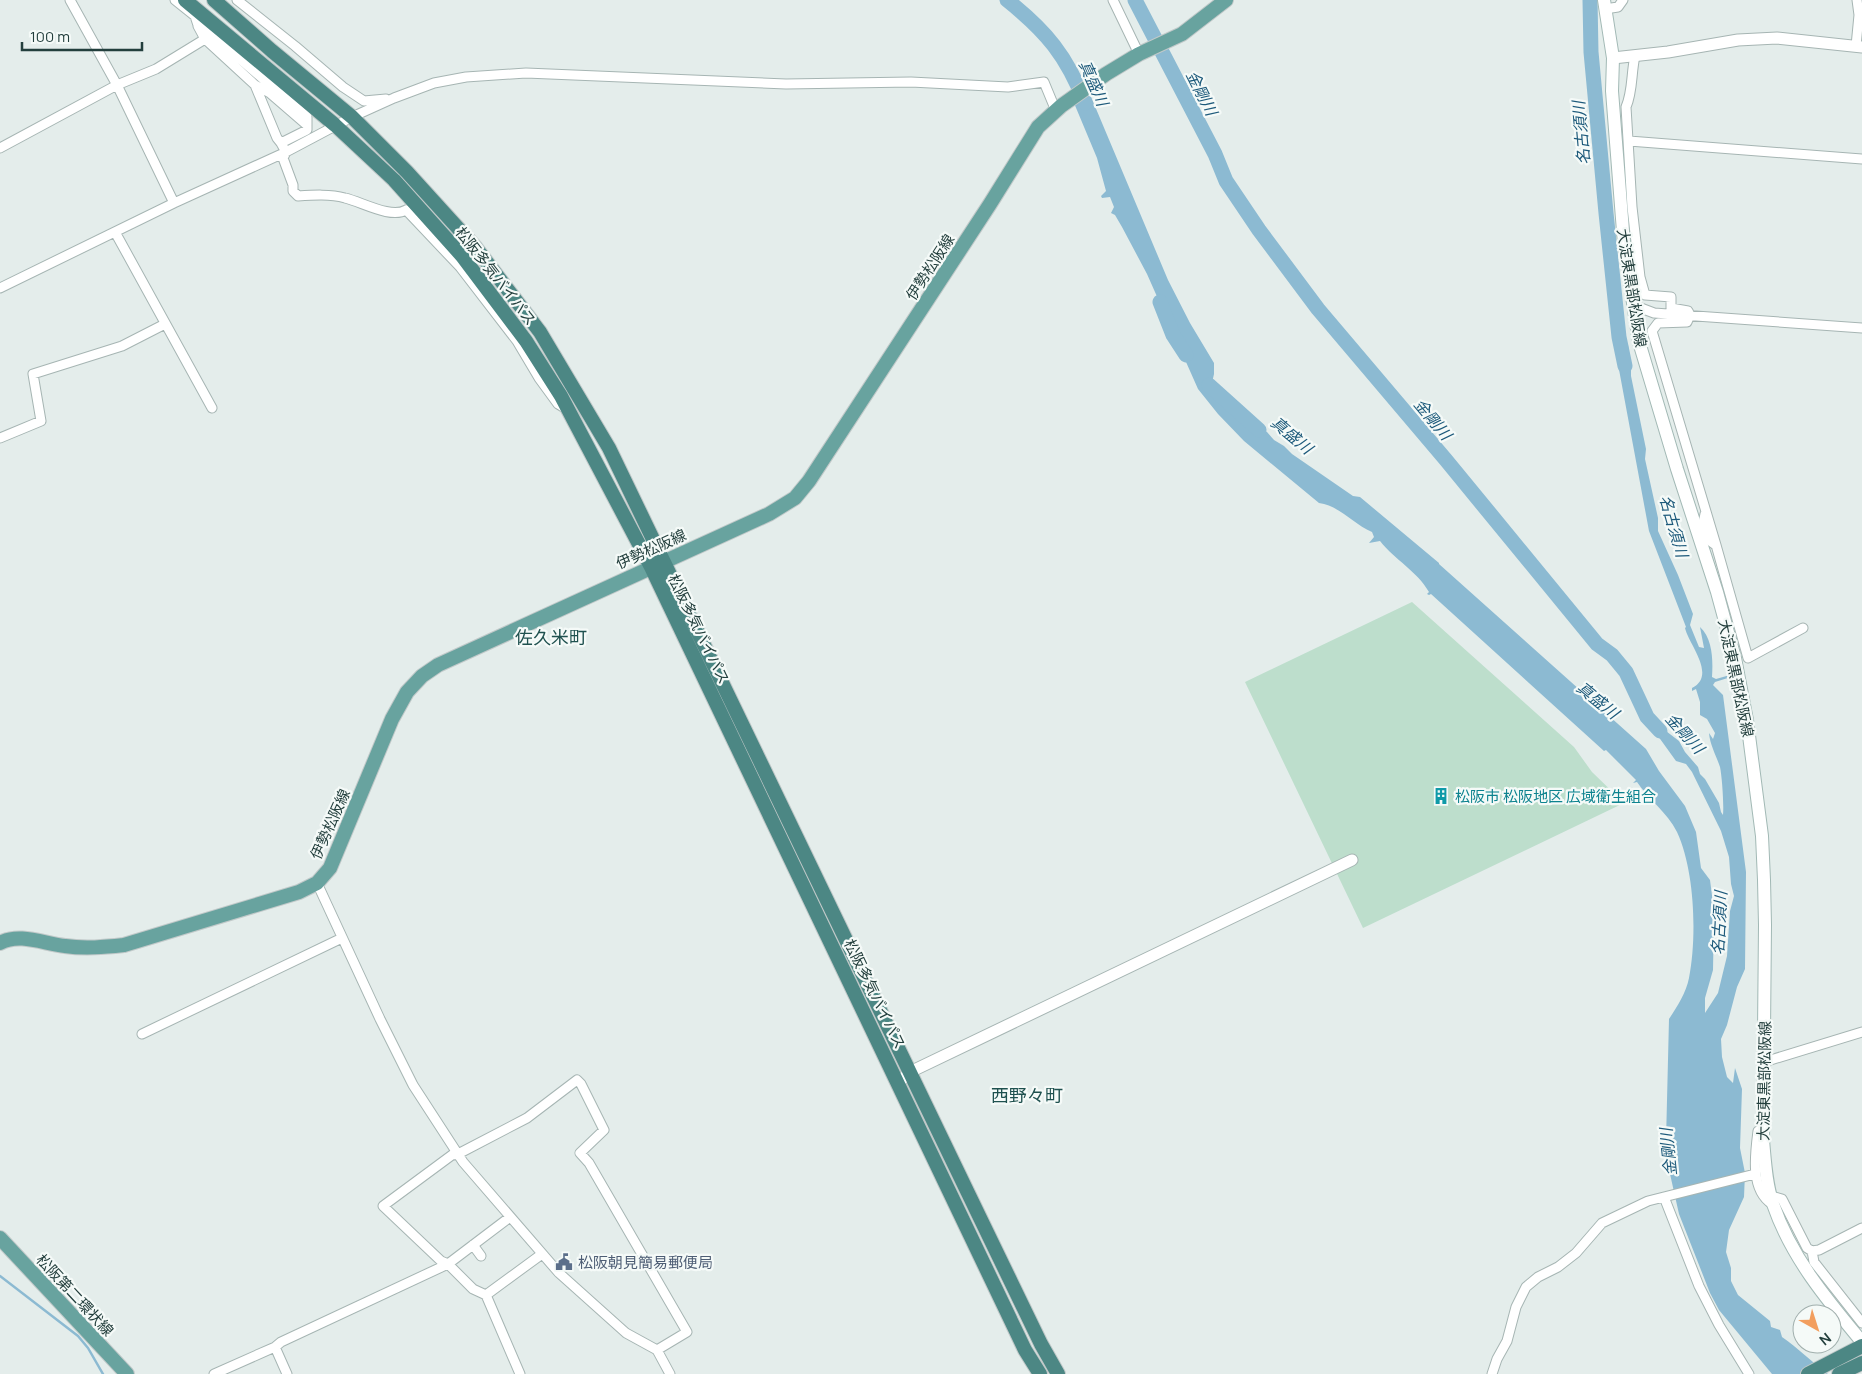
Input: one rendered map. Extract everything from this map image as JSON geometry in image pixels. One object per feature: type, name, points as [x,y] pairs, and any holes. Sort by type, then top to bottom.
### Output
[{"type":"highway","name":"松阪多気バイパス","points":[[185,0],[334,125],[394,180],[462,256],[526,341],[570,412],[651,567],[899,1082],[1025,1350],[1040,1374]]},
{"type":"highway","name":"松阪多気バイパス","points":[[214,0],[352,117],[407,172],[476,248],[540,332],[610,448],[1041,1344],[1058,1374]]},
{"type":"highway","points":[[1808,1374],[1862,1344]]},
{"type":"main road","name":"伊勢松阪線","points":[[0,943],[10,938],[20,938],[66,947],[124,945],[299,892],[317,883],[330,868],[392,719],[407,692],[422,676],[446,661],[770,514],[789,503],[801,492],[990,204],[1038,127],[1058,109],[1091,85],[1139,54],[1182,34],[1226,0]]},
{"type":"main road","name":"大淀東黒部松阪線","points":[[1605,4],[1613,58],[1612,91],[1624,244],[1639,342],[1700,531],[1735,658],[1747,720],[1762,836],[1765,925],[1763,1117],[1766,1171],[1771,1200],[1781,1225],[1802,1264],[1862,1344]]},
{"type":"main road","name":"松阪第二環状線","points":[[0,1238],[128,1374]]},
{"type":"street","points":[[70,0],[116,85],[174,204]]},
{"type":"street","points":[[176,0],[195,16],[205,39],[255,85],[270,93],[307,125]]},
{"type":"street","points":[[237,0],[296,46],[342,87],[364,100],[394,98]]},
{"type":"street","points":[[1113,0],[1139,54]]},
{"type":"street","points":[[1605,4],[1618,8],[1623,0]]},
{"type":"street","points":[[1613,58],[1738,40],[1777,38],[1859,47],[1857,0]]},
{"type":"street","points":[[198,25],[217,39],[307,117],[307,130],[281,143]]},
{"type":"street","points":[[0,148],[116,85],[156,69],[205,39]]},
{"type":"street","points":[[1635,56],[1632,70],[1632,95],[1626,107],[1633,216],[1640,277],[1645,295],[1671,297],[1671,308],[1688,311],[1690,316]]},
{"type":"street","points":[[0,288],[286,152],[334,125],[434,82],[466,77],[526,73],[786,84],[911,82],[1008,87],[1044,82],[1058,109]]},
{"type":"street","points":[[255,85],[277,138],[286,152]]},
{"type":"street","points":[[1629,141],[1862,159]]},
{"type":"street","points":[[286,152],[283,158],[293,185],[293,191],[298,196],[321,195],[345,198],[391,213],[401,213],[406,210],[460,267],[517,341],[539,378],[558,404],[570,412]]},
{"type":"street","points":[[115,232],[212,408]]},
{"type":"street","points":[[1633,305],[1654,313],[1862,328]]},
{"type":"street","points":[[1690,316],[1687,322],[1658,322],[1652,331],[1748,658],[1802,628]]},
{"type":"street","points":[[0,438],[41,421],[33,374],[122,346],[165,324]]},
{"type":"street","points":[[1706,512],[1700,531],[1716,545]]},
{"type":"street","points":[[899,1082],[910,1072],[1044,1005],[1352,860]]},
{"type":"street","points":[[317,883],[413,1085],[458,1154],[487,1192],[542,1254],[586,1298],[626,1333],[657,1350],[670,1374]]},
{"type":"street","points":[[142,1034],[342,938]]},
{"type":"street","points":[[1764,1062],[1862,1032]]},
{"type":"street","points":[[520,1374],[486,1295],[473,1289],[383,1206],[452,1155],[458,1154],[527,1118],[577,1080],[581,1084],[604,1130],[580,1153],[589,1163],[609,1196],[687,1332],[657,1350]]},
{"type":"street","points":[[1763,1117],[1759,1128],[1753,1175],[1765,1199],[1782,1200],[1807,1248],[1812,1251],[1819,1250],[1862,1228]]},
{"type":"street","points":[[1492,1374],[1497,1359],[1508,1341],[1516,1307],[1530,1282],[1562,1264],[1576,1253],[1599,1226],[1607,1220],[1648,1201],[1753,1175]]},
{"type":"street","points":[[1666,1196],[1698,1286],[1749,1374]]},
{"type":"street","points":[[214,1374],[448,1264],[510,1217]]},
{"type":"street","points":[[473,1246],[480,1256]]},
{"type":"street","points":[[1812,1251],[1814,1262],[1862,1322]]},
{"type":"street","points":[[486,1295],[542,1254]]},
{"type":"street","points":[[274,1347],[286,1374]]},
{"type":"green space","points":[[1412,602],[1574,747],[1592,772],[1624,803],[1363,928],[1245,682]]},
{"type":"water","points":[[1089,92],[1168,280],[1190,323],[1214,363],[1212,383],[1229,407],[1267,432],[1292,454],[1353,496],[1360,497],[1439,563],[1646,749],[1659,771],[1685,806],[1696,832],[1701,868],[1710,880],[1714,911],[1713,970],[1705,998],[1705,1013],[1718,993],[1727,956],[1730,911],[1734,896],[1729,857],[1721,831],[1692,772],[1686,764],[1676,761],[1645,718],[1651,715],[1662,728],[1679,741],[1685,752],[1698,767],[1700,774],[1719,803],[1723,815],[1720,767],[1709,733],[1713,739],[1715,733],[1707,719],[1700,715],[1700,702],[1696,689],[1692,691],[1692,688],[1699,682],[1702,676],[1702,668],[1687,635],[1686,627],[1649,531],[1615,348],[1628,345],[1631,376],[1646,449],[1645,459],[1658,518],[1658,531],[1693,614],[1690,625],[1699,647],[1704,648],[1700,627],[1708,638],[1712,657],[1712,677],[1716,679],[1730,675],[1731,677],[1715,682],[1713,685],[1723,695],[1746,872],[1745,969],[1737,987],[1727,1025],[1721,1039],[1722,1057],[1727,1077],[1733,1083],[1735,1068],[1742,1089],[1740,1148],[1745,1173],[1744,1197],[1729,1230],[1726,1252],[1731,1268],[1731,1281],[1738,1295],[1770,1321],[1771,1327],[1780,1330],[1782,1337],[1792,1344],[1792,1354],[1804,1354],[1828,1374],[1772,1374],[1719,1310],[1710,1293],[1679,1214],[1670,1174],[1666,1141],[1669,1019],[1688,984],[1692,962],[1693,904],[1688,866],[1673,825],[1637,782],[1633,783],[1636,780],[1606,750],[1604,751],[1431,594],[1427,594],[1429,592],[1418,578],[1380,541],[1369,543],[1374,537],[1372,532],[1340,511],[1319,503],[1244,441],[1218,414],[1198,389],[1147,274],[1115,215],[1111,213],[1114,207],[1110,197],[1102,198],[1101,196],[1106,191],[1097,158],[1074,103]]},
{"type":"waterway","name":"真盛川","points":[[1007,0],[1021,11],[1054,46],[1071,71],[1085,103]]},
{"type":"waterway","name":"金剛川","points":[[1135,0],[1215,154],[1226,181],[1259,230],[1318,309],[1446,460],[1597,644],[1612,655],[1626,672],[1647,717],[1660,731]]},
{"type":"waterway","name":"名古須川","points":[[1590,0],[1591,52],[1606,213],[1619,337],[1625,366]]},
{"type":"waterway","name":"真盛川","points":[[1160,302],[1173,335],[1186,355]]},
{"type":"waterway","name":"真盛川","points":[[1209,385],[1259,430]]},
{"type":"waterway","points":[[0,1276],[78,1336],[88,1348],[103,1374]]},
{"type":"place","name":"松阪市 松阪地区 広域衛生組合","points":[[1441,796]]},
{"type":"place","name":"松阪朝見簡易郵便局","points":[[564,1262]]},
{"type":"district","name":"佐久米町","points":[[551,637]]},
{"type":"district","name":"西野々町","points":[[1027,1095]]}]
